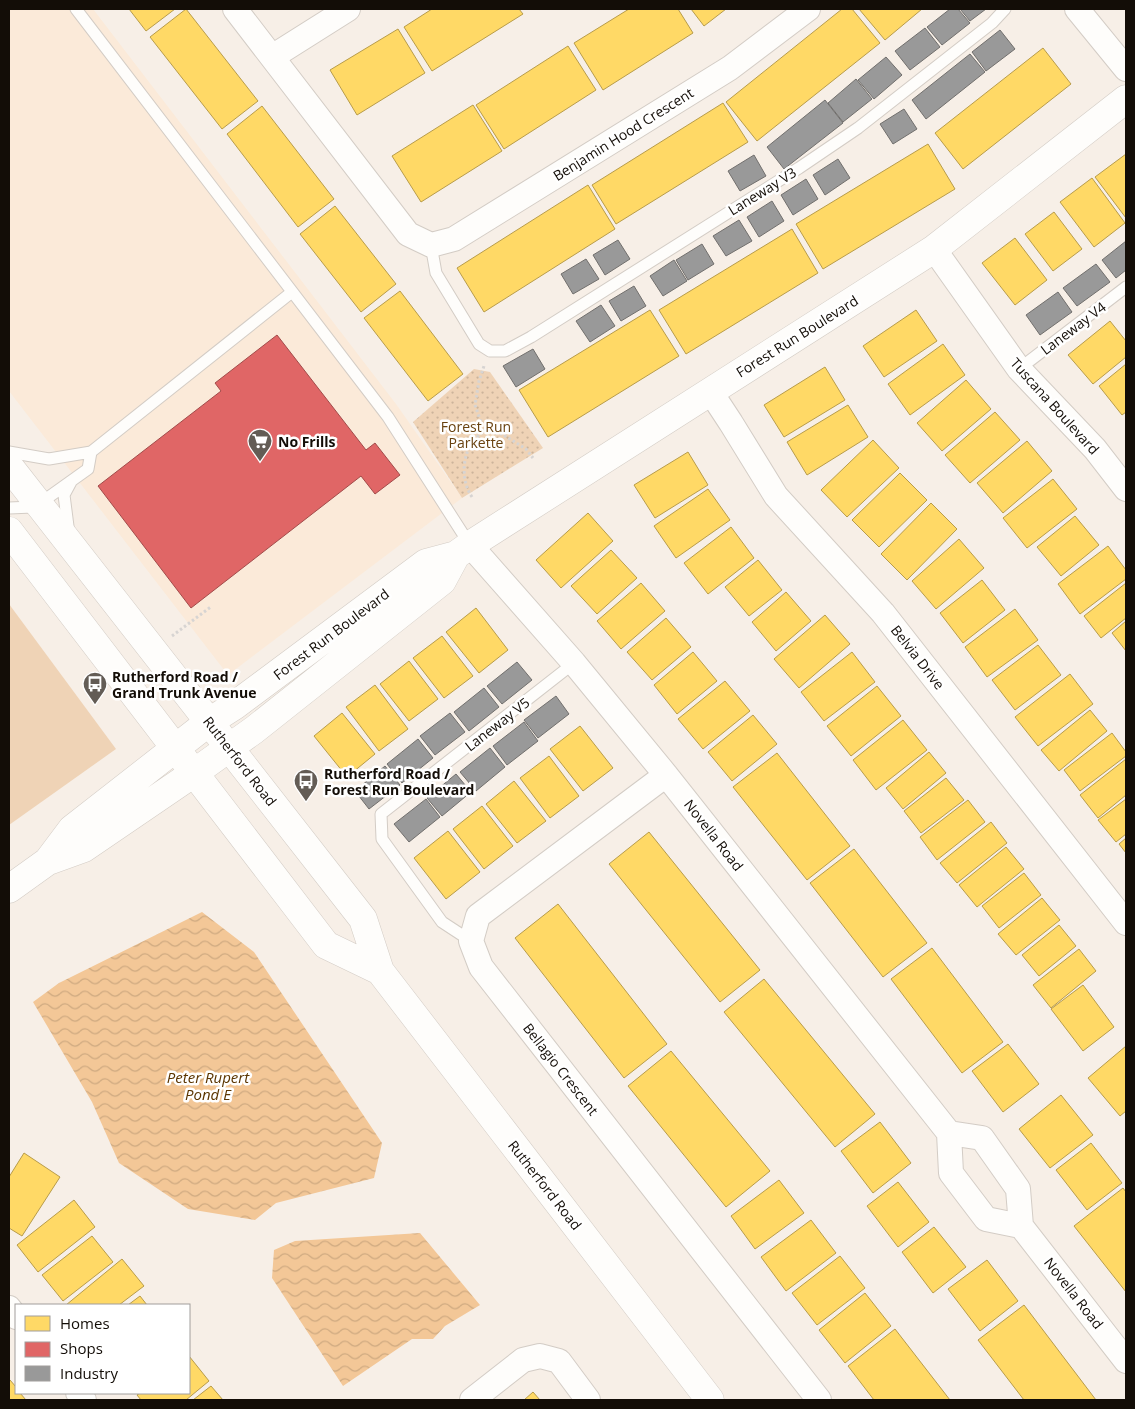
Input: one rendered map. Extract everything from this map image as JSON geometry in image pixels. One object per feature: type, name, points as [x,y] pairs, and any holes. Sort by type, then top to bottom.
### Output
[{"type":"street","points":[[235,9],[408,234],[431,245]]},
{"type":"street","points":[[272,57],[348,9]]},
{"type":"street","name":"Benjamin Hood Crescent","points":[[431,245],[454,239],[730,68],[808,9]]},
{"type":"street","points":[[1077,9],[1126,69]]},
{"type":"street","name":"Forest Run Boulevard","points":[[48,861],[72,829],[210,722],[426,563],[463,550],[934,249],[1126,99]]},
{"type":"street","name":"Tuscana Boulevard","points":[[934,249],[1019,369],[1095,449],[1126,490]]},
{"type":"street","name":"Belvia Drive","points":[[710,392],[776,496],[884,613],[1126,923]]},
{"type":"street","name":"Rutherford Road","points":[[9,466],[363,919],[380,970],[710,1400]]},
{"type":"street","name":"Rutherford Road","points":[[9,531],[326,945],[380,970]]},
{"type":"street","name":"Forest Run Boulevard","points":[[48,861],[84,848],[254,730],[442,581],[463,550]]},
{"type":"street","name":"Novella Road","points":[[463,550],[574,663],[666,775],[949,1133]]},
{"type":"street","points":[[470,941],[478,916],[666,775]]},
{"type":"street","points":[[9,889],[48,861]]},
{"type":"street","name":"Bellagio Crescent","points":[[470,941],[481,966],[819,1400]]},
{"type":"street","points":[[949,1133],[982,1138],[1018,1189],[1021,1226],[986,1219],[951,1173],[949,1133]]},
{"type":"street","name":"Novella Road","points":[[1021,1226],[1126,1361]]},
{"type":"street","points":[[472,1400],[523,1360],[540,1356],[559,1362],[588,1400]]},
{"type":"lane","points":[[76,9],[388,417],[463,550]]},
{"type":"lane","name":"Laneway V3","points":[[490,351],[505,351],[531,337],[798,168],[858,128],[992,23],[1005,9]]},
{"type":"lane","points":[[431,245],[436,273],[479,344],[490,351]]},
{"type":"lane","name":"Laneway V4","points":[[1019,369],[1126,287]]},
{"type":"lane","points":[[9,452],[49,459],[91,452],[292,292]]},
{"type":"lane","points":[[9,508],[33,507],[39,504],[88,469],[91,452]]},
{"type":"lane","points":[[71,545],[64,495],[72,480]]},
{"type":"lane","name":"Laneway V5","points":[[470,941],[442,922],[382,839],[381,814],[574,663]]},
{"type":"path","points":[[484,430],[475,405],[479,381],[490,351]]},
{"type":"path","points":[[484,430],[502,434],[526,449],[533,458]]},
{"type":"path","points":[[472,497],[467,490],[464,465],[468,450],[474,440],[484,430]]},
{"type":"path","points":[[153,650],[212,606]]},
{"type":"shaded area","points":[[9,9],[93,9],[396,404],[462,498],[228,675],[9,391]]},
{"type":"green space","name":"Forest Run Parkette","points":[[474,369],[490,372],[543,448],[462,498],[413,422]]},
{"type":"green space","points":[[9,604],[116,749],[9,825]]},
{"type":"water","name":"Peter Rupert Pond E","points":[[202,912],[254,952],[382,1143],[374,1178],[276,1203],[255,1220],[188,1209],[119,1163],[92,1102],[33,1002],[59,983]]},
{"type":"water","points":[[420,1233],[480,1305],[445,1326],[433,1339],[412,1339],[343,1386],[272,1278],[274,1250],[295,1241]]},
{"type":"building: Homes","points":[[129,9],[175,9],[146,31]]},
{"type":"building: Homes","points":[[186,9],[258,101],[222,129],[150,37]]},
{"type":"building: Homes","points":[[432,9],[519,9],[523,14],[432,71],[404,27]]},
{"type":"building: Homes","points":[[629,9],[678,9],[693,33],[603,90],[574,43]]},
{"type":"building: Homes","points":[[691,9],[726,9],[704,26]]},
{"type":"building: Homes","points":[[842,9],[852,9],[880,43],[757,141],[726,102]]},
{"type":"building: Homes","points":[[859,9],[922,9],[885,40]]},
{"type":"building: Homes","points":[[398,29],[425,73],[357,115],[330,70]]},
{"type":"building: Homes","points":[[568,46],[596,90],[504,149],[476,105]]},
{"type":"building: Homes","points":[[1043,48],[1071,84],[963,169],[935,133]]},
{"type":"building: Homes","points":[[723,103],[748,142],[616,224],[592,185]]},
{"type":"building: Homes","points":[[473,105],[502,151],[421,202],[392,156]]},
{"type":"building: Homes","points":[[262,106],[334,199],[298,227],[227,134]]},
{"type":"building: Homes","points":[[928,144],[955,189],[823,269],[796,224]]},
{"type":"building: Homes","points":[[1126,154],[1126,218],[1095,177]]},
{"type":"building: Homes","points":[[1092,178],[1125,223],[1094,247],[1060,202]]},
{"type":"building: Homes","points":[[588,185],[615,229],[484,312],[457,268]]},
{"type":"building: Homes","points":[[335,206],[396,284],[361,312],[300,234]]},
{"type":"building: Homes","points":[[1054,212],[1082,249],[1053,271],[1025,234]]},
{"type":"building: Homes","points":[[792,229],[818,273],[686,354],[659,310]]},
{"type":"building: Homes","points":[[1015,238],[1047,280],[1015,305],[982,263]]},
{"type":"building: Homes","points":[[400,291],[463,374],[428,401],[364,318]]},
{"type":"building: Homes","points":[[650,310],[679,356],[548,437],[519,390]]},
{"type":"building: Homes","points":[[916,310],[937,341],[884,377],[863,346]]},
{"type":"building: Homes","points":[[1110,321],[1126,341],[1126,357],[1093,384],[1068,355]]},
{"type":"building: Homes","points":[[943,344],[965,375],[910,415],[888,384]]},
{"type":"building: Homes","points":[[1126,364],[1126,412],[1122,415],[1099,386]]},
{"type":"building: Homes","points":[[825,367],[845,400],[784,437],[764,405]]},
{"type":"building: Homes","points":[[966,380],[991,409],[942,451],[917,423]]},
{"type":"building: Homes","points":[[848,405],[868,437],[807,475],[787,442]]},
{"type":"building: Homes","points":[[995,412],[1020,440],[970,483],[945,455]]},
{"type":"building: Homes","points":[[873,440],[899,468],[847,517],[821,490]]},
{"type":"building: Homes","points":[[1027,441],[1052,471],[1003,513],[977,483]]},
{"type":"building: Homes","points":[[688,452],[708,485],[655,518],[634,485]]},
{"type":"building: Homes","points":[[900,473],[927,500],[879,547],[852,520]]},
{"type":"building: Homes","points":[[1053,479],[1077,509],[1027,548],[1003,518]]},
{"type":"building: Homes","points":[[708,489],[730,520],[676,558],[654,526]]},
{"type":"building: Homes","points":[[931,503],[957,529],[907,580],[881,554]]},
{"type":"building: Homes","points":[[588,513],[613,541],[561,588],[536,560]]},
{"type":"building: Homes","points":[[1075,516],[1099,545],[1061,576],[1037,547]]},
{"type":"building: Homes","points":[[731,527],[754,558],[708,594],[684,563]]},
{"type":"building: Homes","points":[[959,539],[984,568],[936,609],[912,581]]},
{"type":"building: Homes","points":[[1108,546],[1126,570],[1126,579],[1080,614],[1058,584]]},
{"type":"building: Homes","points":[[611,550],[637,578],[597,614],[571,586]]},
{"type":"building: Homes","points":[[758,560],[782,590],[749,616],[725,587]]},
{"type":"building: Homes","points":[[982,580],[1005,610],[963,643],[940,613]]},
{"type":"building: Homes","points":[[641,583],[665,611],[621,649],[597,621]]},
{"type":"building: Homes","points":[[1126,583],[1126,618],[1101,638],[1084,616]]},
{"type":"building: Homes","points":[[786,592],[811,621],[776,651],[752,622]]},
{"type":"building: Homes","points":[[476,608],[508,650],[479,673],[446,632]]},
{"type":"building: Homes","points":[[1015,609],[1038,640],[987,677],[965,647]]},
{"type":"building: Homes","points":[[825,615],[850,644],[799,688],[774,659]]},
{"type":"building: Homes","points":[[666,618],[691,647],[652,680],[627,652]]},
{"type":"building: Homes","points":[[1126,621],[1126,651],[1112,633]]},
{"type":"building: Homes","points":[[442,636],[473,676],[444,698],[413,658]]},
{"type":"building: Homes","points":[[1038,645],[1061,675],[1015,710],[992,680]]},
{"type":"building: Homes","points":[[693,652],[717,681],[677,714],[654,685]]},
{"type":"building: Homes","points":[[852,652],[875,682],[824,721],[801,692]]},
{"type":"building: Homes","points":[[409,661],[438,699],[409,721],[380,684]]},
{"type":"building: Homes","points":[[1070,674],[1093,704],[1038,746],[1015,717]]},
{"type":"building: Homes","points":[[725,681],[750,711],[703,749],[678,719]]},
{"type":"building: Homes","points":[[375,685],[408,729],[379,751],[346,707]]},
{"type":"building: Homes","points":[[877,686],[901,716],[851,756],[827,726]]},
{"type":"building: Homes","points":[[1090,710],[1107,731],[1059,771],[1041,750]]},
{"type":"building: Homes","points":[[342,713],[375,754],[347,777],[314,736]]},
{"type":"building: Homes","points":[[753,715],[777,744],[732,781],[708,752]]},
{"type":"building: Homes","points":[[903,720],[927,750],[876,790],[853,760]]},
{"type":"building: Homes","points":[[580,726],[613,768],[583,791],[550,749]]},
{"type":"building: Homes","points":[[1112,733],[1126,752],[1126,756],[1080,791],[1064,770]]},
{"type":"building: Homes","points":[[929,752],[946,773],[903,809],[886,788]]},
{"type":"building: Homes","points":[[777,753],[850,846],[807,880],[733,787]]},
{"type":"building: Homes","points":[[549,756],[579,796],[550,818],[520,778]]},
{"type":"building: Homes","points":[[1126,759],[1126,795],[1098,818],[1080,795]]},
{"type":"building: Homes","points":[[946,778],[964,800],[921,833],[904,811]]},
{"type":"building: Homes","points":[[514,781],[546,821],[517,843],[486,804]]},
{"type":"building: Homes","points":[[1126,799],[1126,834],[1116,842],[1098,820]]},
{"type":"building: Homes","points":[[968,800],[985,822],[937,860],[920,837]]},
{"type":"building: Homes","points":[[482,806],[513,846],[484,869],[453,829]]},
{"type":"building: Homes","points":[[991,822],[1007,843],[957,883],[940,863]]},
{"type":"building: Homes","points":[[448,831],[480,872],[446,899],[414,858]]},
{"type":"building: Homes","points":[[649,832],[760,970],[720,1002],[609,864]]},
{"type":"building: Homes","points":[[1126,838],[1126,853],[1119,844]]},
{"type":"building: Homes","points":[[1006,847],[1024,869],[977,907],[959,885]]},
{"type":"building: Homes","points":[[854,849],[927,943],[883,977],[810,883]]},
{"type":"building: Homes","points":[[1024,873],[1041,895],[999,928],[982,906]]},
{"type":"building: Homes","points":[[1042,898],[1060,920],[1016,955],[998,934]]},
{"type":"building: Homes","points":[[558,904],[667,1044],[624,1078],[515,938]]},
{"type":"building: Homes","points":[[1059,925],[1076,946],[1039,976],[1022,955]]},
{"type":"building: Homes","points":[[932,948],[1003,1042],[962,1073],[891,979]]},
{"type":"building: Homes","points":[[1079,949],[1096,971],[1051,1008],[1033,985]]},
{"type":"building: Homes","points":[[764,979],[875,1114],[835,1147],[724,1012]]},
{"type":"building: Homes","points":[[1083,985],[1114,1027],[1083,1051],[1051,1009]]},
{"type":"building: Homes","points":[[1008,1044],[1039,1084],[1003,1112],[972,1071]]},
{"type":"building: Homes","points":[[1126,1046],[1126,1111],[1120,1116],[1088,1078]]},
{"type":"building: Homes","points":[[671,1051],[770,1171],[726,1207],[628,1086]]},
{"type":"building: Homes","points":[[1061,1095],[1093,1135],[1050,1168],[1019,1129]]},
{"type":"building: Homes","points":[[880,1122],[911,1163],[873,1193],[841,1151]]},
{"type":"building: Homes","points":[[1091,1143],[1122,1183],[1087,1210],[1056,1170]]},
{"type":"building: Homes","points":[[24,1153],[60,1177],[22,1236],[9,1228],[9,1177]]},
{"type":"building: Homes","points":[[779,1180],[804,1213],[755,1249],[731,1216]]},
{"type":"building: Homes","points":[[898,1182],[929,1222],[898,1247],[867,1206]]},
{"type":"building: Homes","points":[[1123,1188],[1126,1192],[1126,1292],[1074,1226]]},
{"type":"building: Homes","points":[[74,1200],[95,1227],[38,1272],[17,1245]]},
{"type":"building: Homes","points":[[811,1220],[836,1253],[786,1291],[761,1257]]},
{"type":"building: Homes","points":[[934,1227],[966,1267],[933,1293],[902,1252]]},
{"type":"building: Homes","points":[[92,1236],[113,1262],[63,1301],[42,1275]]},
{"type":"building: Homes","points":[[840,1256],[865,1288],[817,1325],[792,1293]]},
{"type":"building: Homes","points":[[122,1259],[144,1286],[120,1304],[67,1304]]},
{"type":"building: Homes","points":[[987,1260],[1018,1301],[980,1331],[948,1289]]},
{"type":"building: Homes","points":[[865,1293],[891,1326],[845,1363],[819,1330]]},
{"type":"building: Homes","points":[[140,1296],[146,1304],[129,1304]]},
{"type":"building: Homes","points":[[1024,1305],[1096,1400],[1024,1400],[978,1340]]},
{"type":"building: Homes","points":[[895,1329],[950,1400],[874,1400],[848,1366]]},
{"type":"building: Homes","points":[[190,1357],[209,1381],[186,1400],[141,1400],[137,1395],[190,1394]]},
{"type":"building: Homes","points":[[9,1381],[15,1386],[15,1394],[21,1394],[26,1400],[9,1400]]},
{"type":"building: Homes","points":[[211,1386],[223,1400],[193,1400]]},
{"type":"building: Homes","points":[[533,1392],[540,1400],[524,1400]]},
{"type":"building: Shops","name":"No Frills","points":[[277,335],[366,450],[375,443],[400,475],[375,494],[361,476],[191,608],[98,486],[221,391],[215,383]]},
{"type":"building: Industry","points":[[950,9],[958,9],[970,23],[942,45],[927,27]]},
{"type":"building: Industry","points":[[960,9],[986,9],[970,21]]},
{"type":"building: Industry","points":[[925,28],[940,47],[910,70],[895,51]]},
{"type":"building: Industry","points":[[1000,30],[1015,49],[986,71],[972,52]]},
{"type":"building: Industry","points":[[970,54],[985,72],[926,119],[912,100]]},
{"type":"building: Industry","points":[[886,57],[902,75],[874,99],[858,80]]},
{"type":"building: Industry","points":[[856,79],[872,99],[843,122],[828,103]]},
{"type":"building: Industry","points":[[825,100],[843,123],[784,169],[767,147]]},
{"type":"building: Industry","points":[[904,109],[917,129],[893,144],[880,124]]},
{"type":"building: Industry","points":[[754,155],[766,176],[740,191],[728,171]]},
{"type":"building: Industry","points":[[838,159],[850,178],[825,195],[813,175]]},
{"type":"building: Industry","points":[[806,179],[818,199],[793,215],[781,195]]},
{"type":"building: Industry","points":[[772,201],[784,221],[759,237],[747,217]]},
{"type":"building: Industry","points":[[739,220],[752,241],[726,256],[713,236]]},
{"type":"building: Industry","points":[[618,240],[630,259],[605,275],[593,255]]},
{"type":"building: Industry","points":[[1126,241],[1126,270],[1116,278],[1102,260]]},
{"type":"building: Industry","points":[[702,244],[714,264],[688,280],[676,260]]},
{"type":"building: Industry","points":[[586,259],[599,279],[573,294],[561,274]]},
{"type":"building: Industry","points":[[674,260],[687,281],[663,296],[650,276]]},
{"type":"building: Industry","points":[[1096,264],[1110,282],[1077,306],[1063,288]]},
{"type":"building: Industry","points":[[634,286],[646,306],[621,321],[609,301]]},
{"type":"building: Industry","points":[[1058,292],[1072,312],[1040,335],[1026,315]]},
{"type":"building: Industry","points":[[601,305],[615,326],[590,342],[576,321]]},
{"type":"building: Industry","points":[[533,349],[545,369],[516,387],[503,366]]},
{"type":"building: Industry","points":[[517,662],[532,680],[502,704],[487,686]]},
{"type":"building: Industry","points":[[484,688],[499,707],[469,731],[454,712]]},
{"type":"building: Industry","points":[[556,696],[569,714],[538,738],[524,720]]},
{"type":"building: Industry","points":[[450,713],[465,732],[435,755],[420,736]]},
{"type":"building: Industry","points":[[524,722],[538,741],[507,765],[493,746]]},
{"type":"building: Industry","points":[[418,739],[433,758],[402,783],[387,764]]},
{"type":"building: Industry","points":[[490,748],[505,767],[476,791],[460,772]]},
{"type":"building: Industry","points":[[385,766],[400,785],[369,809],[355,791]]},
{"type":"building: Industry","points":[[456,774],[471,792],[442,816],[427,798]]},
{"type":"building: Industry","points":[[426,799],[440,817],[409,842],[394,824]]},
{"type":"place","name":"No Frills","points":[[260,462]]},
{"type":"place","name":"Rutherford Road / Grand Trunk Avenue","points":[[95,705]]},
{"type":"place","name":"Rutherford Road / Forest Run Boulevard","points":[[306,802]]}]
